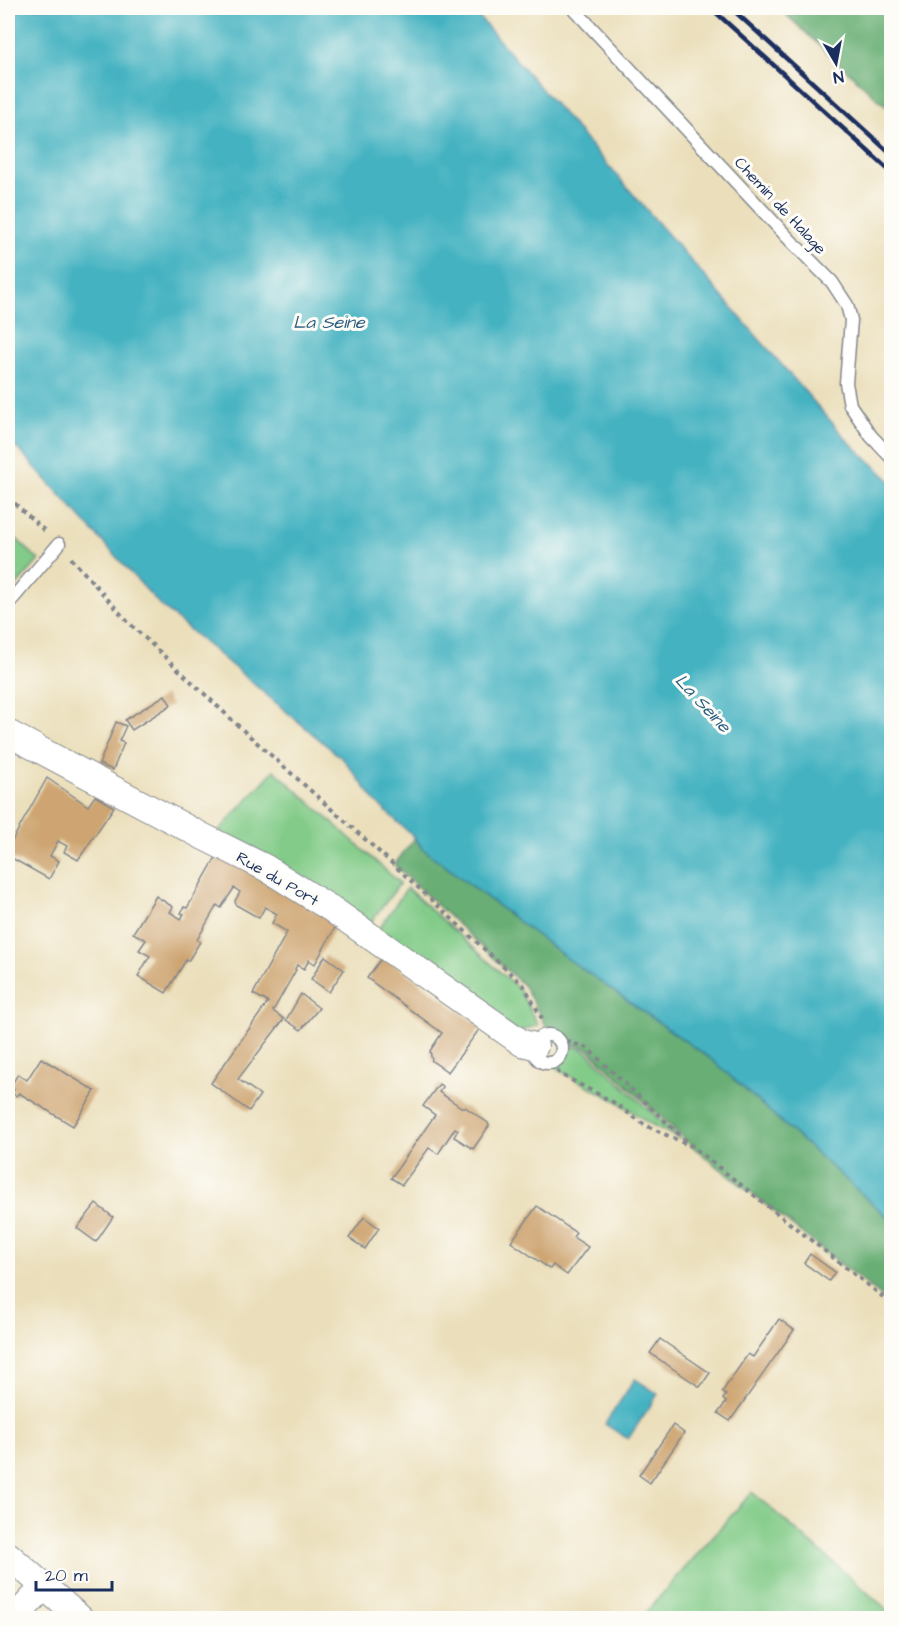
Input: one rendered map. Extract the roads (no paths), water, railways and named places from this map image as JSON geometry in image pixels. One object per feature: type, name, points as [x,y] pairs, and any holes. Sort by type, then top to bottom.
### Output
[{"type":"street","name":"Rue du Port","points":[[8,732],[202,837],[266,868],[342,916],[522,1042],[548,1040]]},
{"type":"street","points":[[8,1554],[81,1618]]},
{"type":"street","points":[[15,1618],[44,1586]]},
{"type":"lane","name":"Chemin de Halage","points":[[573,8],[837,289],[848,305],[851,321],[846,383],[850,405],[871,436],[891,458]]},
{"type":"lane","points":[[8,604],[59,544]]},
{"type":"water","name":"La Seine","points":[[8,8],[471,8],[848,441],[891,481],[891,1220],[711,1059],[568,959],[423,849],[415,838],[376,802],[345,761],[160,605],[8,440]]},
{"type":"water","points":[[635,1379],[658,1394],[628,1439],[605,1424]]},
{"type":"railway","points":[[711,8],[892,173]]},
{"type":"railway","points":[[731,8],[892,155]]}]
